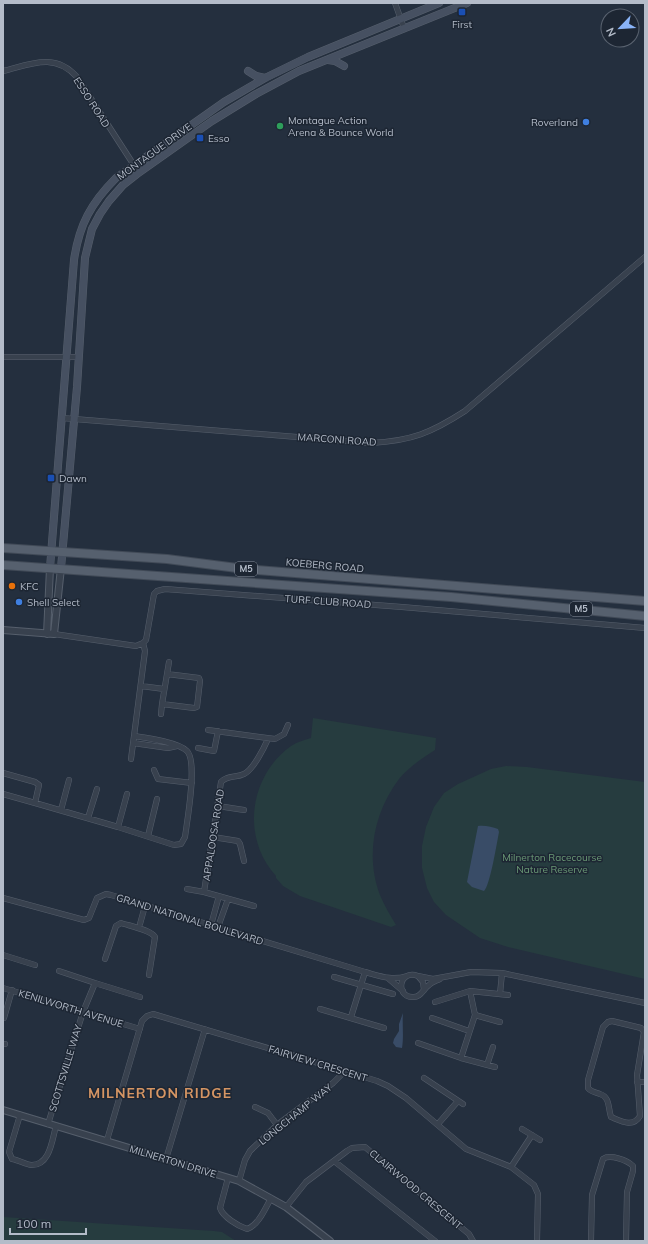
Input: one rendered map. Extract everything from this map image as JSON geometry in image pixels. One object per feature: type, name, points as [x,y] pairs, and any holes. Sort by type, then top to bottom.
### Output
[{"type":"main road","name":"MONTAGUE DRIVE","points":[[50,568],[74,260],[78,236],[90,209],[104,190],[116,178],[224,102],[265,78],[308,57],[439,3]]},
{"type":"main road","name":"MONTAGUE DRIVE","points":[[61,568],[75,419],[84,264],[90,235],[100,214],[109,200],[123,185],[139,173],[212,121],[246,99],[298,71],[466,3]]},
{"type":"main road","points":[[326,60],[335,61],[344,66]]},
{"type":"main road","points":[[248,71],[256,76],[265,78]]},
{"type":"main road","name":"KOEBERG ROAD","points":[[3,548],[167,559],[245,569],[645,601]]},
{"type":"main road","name":"M5","points":[[3,565],[451,597],[645,616]]},
{"type":"street","points":[[395,3],[404,28]]},
{"type":"street","name":"ESSO ROAD","points":[[3,71],[42,61],[53,62],[67,67],[77,77],[139,173]]},
{"type":"street","name":"MARCONI ROAD","points":[[62,418],[371,442],[391,442],[410,439],[444,425],[464,411],[645,257]]},
{"type":"street","points":[[3,357],[79,357]]},
{"type":"street","points":[[47,634],[50,568]]},
{"type":"street","points":[[54,634],[61,568]]},
{"type":"street","name":"TURF CLUB ROAD","points":[[131,759],[145,651],[143,643],[146,640],[154,594],[162,589],[645,628]]},
{"type":"street","points":[[3,630],[54,634],[136,646],[143,643]]},
{"type":"street","points":[[161,714],[169,662]]},
{"type":"street","points":[[162,704],[194,708],[198,703],[199,678],[167,674]]},
{"type":"street","points":[[141,686],[164,689]]},
{"type":"street","points":[[208,730],[268,738],[279,737],[284,734],[288,725]]},
{"type":"street","points":[[198,748],[214,750],[218,731]]},
{"type":"street","points":[[3,794],[88,818],[174,845],[181,844],[184,837],[192,783],[190,755],[187,751],[167,742],[134,736]]},
{"type":"street","name":"APPALOOSA ROAD","points":[[254,906],[204,892],[221,782],[222,780],[230,777],[245,774],[250,770],[264,748],[268,738]]},
{"type":"street","points":[[133,743],[168,748],[177,746]]},
{"type":"street","points":[[154,770],[158,780],[192,783]]},
{"type":"street","points":[[3,773],[37,783],[39,785],[35,803]]},
{"type":"street","points":[[61,810],[68,780]]},
{"type":"street","points":[[88,818],[97,789]]},
{"type":"street","points":[[118,827],[127,794]]},
{"type":"street","points":[[148,836],[157,799]]},
{"type":"street","points":[[218,806],[244,810]]},
{"type":"street","points":[[213,837],[238,841],[244,860]]},
{"type":"street","points":[[187,889],[204,892]]},
{"type":"street","name":"GRAND NATIONAL BOULEVARD","points":[[3,898],[84,920],[89,918],[97,898],[106,894],[366,972],[397,979],[407,976]]},
{"type":"street","points":[[211,925],[219,896]]},
{"type":"street","points":[[218,927],[228,899]]},
{"type":"street","points":[[140,924],[145,906]]},
{"type":"street","points":[[105,960],[116,926],[121,923],[137,928],[153,934],[155,937],[149,975]]},
{"type":"street","points":[[3,955],[35,965]]},
{"type":"street","points":[[60,971],[140,997]]},
{"type":"street","points":[[351,1017],[366,972]]},
{"type":"street","points":[[403,992],[401,984],[407,976],[412,975],[441,978],[462,973],[501,972],[645,1003]]},
{"type":"street","points":[[499,994],[501,972]]},
{"type":"street","points":[[418,976],[424,982],[424,990]]},
{"type":"street","points":[[334,977],[393,994]]},
{"type":"street","points":[[389,978],[406,995],[413,998],[419,996],[430,984],[441,978]]},
{"type":"street","name":"SCOTTSVILLE WAY","points":[[48,1124],[83,1012],[96,983]]},
{"type":"street","name":"KENILWORTH AVENUE","points":[[3,988],[140,1029]]},
{"type":"street","points":[[4,1018],[12,990]]},
{"type":"street","points":[[461,1058],[475,1015],[470,991]]},
{"type":"street","points":[[435,1002],[470,991],[508,995]]},
{"type":"street","points":[[320,1009],[384,1028]]},
{"type":"street","name":"FAIRVIEW CRESCENT","points":[[107,1140],[140,1029],[144,1019],[153,1014],[345,1070],[388,1086],[406,1098],[466,1149],[511,1167],[536,1188],[538,1201],[537,1241]]},
{"type":"street","points":[[475,1015],[500,1022]]},
{"type":"street","points":[[432,1018],[469,1031]]},
{"type":"street","points":[[612,1021],[638,1027],[644,1030],[644,1042],[637,1075],[637,1082],[640,1116],[637,1121],[630,1123],[611,1116],[607,1099],[603,1095],[592,1092],[588,1088],[588,1080],[603,1027],[608,1022],[612,1021]]},
{"type":"street","points":[[166,1159],[205,1029]]},
{"type":"street","points":[[418,1043],[461,1058],[495,1067]]},
{"type":"street","points":[[487,1065],[493,1047]]},
{"type":"street","name":"LONGCHAMP WAY","points":[[239,1181],[248,1154],[277,1125],[333,1083],[345,1070]]},
{"type":"street","points":[[424,1078],[463,1104]]},
{"type":"street","points":[[637,1082],[645,1082]]},
{"type":"street","points":[[638,1090],[645,1090]]},
{"type":"street","points":[[438,1124],[458,1101]]},
{"type":"street","points":[[255,1107],[268,1113],[277,1125]]},
{"type":"street","name":"MILNERTON DRIVE","points":[[3,1110],[107,1140],[239,1181],[286,1207],[330,1241]]},
{"type":"street","points":[[20,1115],[9,1152],[12,1159],[31,1165],[41,1163],[46,1159],[56,1126]]},
{"type":"street","points":[[522,1129],[540,1140]]},
{"type":"street","points":[[511,1167],[532,1135]]},
{"type":"street","name":"CLAIRWOOD CRESCENT","points":[[286,1207],[306,1182],[352,1148],[365,1147],[469,1234],[473,1241]]},
{"type":"street","points":[[591,1241],[592,1195],[603,1158],[609,1156],[630,1162],[633,1166],[627,1192],[626,1241]]},
{"type":"street","points":[[334,1161],[435,1241]]},
{"type":"street","points":[[228,1178],[220,1208],[222,1214],[242,1227],[247,1229],[253,1226],[271,1198]]},
{"type":"green space","points":[[313,718],[436,738],[435,750],[407,771],[390,792],[383,806],[374,835],[373,865],[375,880],[387,910],[396,925],[391,927],[300,896],[283,886],[265,861],[258,844],[254,826],[255,808],[259,790],[266,774],[277,759],[291,746],[311,738]]},
{"type":"green space","name":"Milnerton Racecourse Nature Reserve","points":[[506,766],[527,767],[645,782],[645,979],[508,947],[480,938],[446,915],[434,902],[427,888],[422,868],[422,846],[426,827],[434,807],[444,793],[458,784],[491,769]]},
{"type":"green space","points":[[3,1217],[214,1231],[222,1232],[236,1241],[3,1241]]},
{"type":"water","points":[[478,826],[498,829],[499,832],[489,881],[484,891],[472,887],[467,882]]},
{"type":"water","points":[[403,1013],[402,1048],[396,1047],[393,1043],[399,1031],[399,1024]]},
{"type":"place","name":"First","points":[[462,12]]},
{"type":"place","name":"Roverland","points":[[586,122]]},
{"type":"place","name":"Montague Action Arena & Bounce World","points":[[280,126]]},
{"type":"place","name":"Esso","points":[[200,138]]},
{"type":"place","name":"Dawn","points":[[51,478]]},
{"type":"place","name":"KFC","points":[[12,586]]},
{"type":"place","name":"Shell Select","points":[[19,602]]},
{"type":"district","name":"MILNERTON RIDGE","points":[[160,1093]]}]
